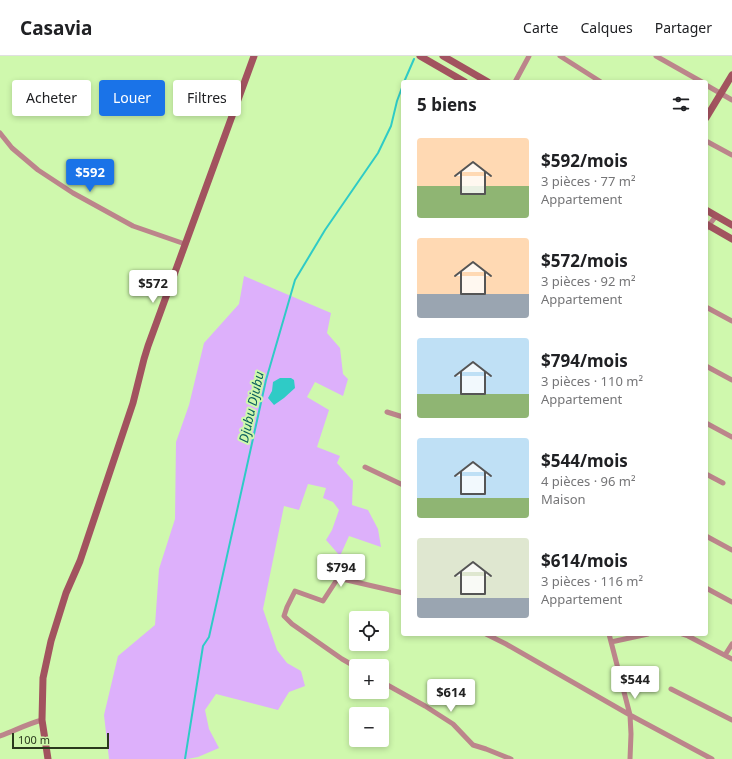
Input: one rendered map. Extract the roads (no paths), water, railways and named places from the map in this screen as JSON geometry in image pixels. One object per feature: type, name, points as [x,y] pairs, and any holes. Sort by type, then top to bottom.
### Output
[{"type":"street","points":[[48,759],[42,720],[43,678],[56,624],[66,593],[80,562],[133,403],[144,358],[254,56]]},
{"type":"street","points":[[420,56],[462,80]]},
{"type":"street","points":[[443,56],[485,80]]},
{"type":"street","points":[[515,80],[529,56]]},
{"type":"street","points":[[560,56],[598,80]]},
{"type":"street","points":[[656,56],[698,80]]},
{"type":"street","points":[[708,115],[732,75]]},
{"type":"street","points":[[708,86],[732,100]]},
{"type":"street","points":[[0,133],[2,140],[38,170],[73,193],[133,226],[185,244]]},
{"type":"street","points":[[708,141],[732,156]]},
{"type":"street","points":[[708,211],[732,225]]},
{"type":"street","points":[[708,225],[716,216]]},
{"type":"street","points":[[708,227],[732,239]]},
{"type":"street","points":[[708,308],[732,321]]},
{"type":"street","points":[[708,367],[732,380]]},
{"type":"street","points":[[387,412],[401,416]]},
{"type":"street","points":[[708,424],[732,437]]},
{"type":"street","points":[[365,467],[401,484]]},
{"type":"street","points":[[708,475],[723,483]]},
{"type":"street","points":[[708,537],[732,550]]},
{"type":"street","points":[[349,662],[292,624],[284,616],[295,591],[323,601],[338,578],[401,593]]},
{"type":"street","points":[[708,589],[732,602]]},
{"type":"street","points":[[490,636],[630,715],[712,759]]},
{"type":"street","points":[[610,636],[630,715],[630,759]]},
{"type":"street","points":[[611,642],[639,636]]},
{"type":"street","points":[[688,636],[732,659]]},
{"type":"street","points":[[725,655],[732,644]]},
{"type":"street","points":[[389,686],[453,724],[473,745],[511,759]]},
{"type":"street","points":[[671,689],[732,720]]},
{"type":"street","points":[[0,736],[26,726],[31,722],[42,720]]},
{"type":"water","points":[[280,378],[291,378],[294,380],[295,388],[274,405],[268,398],[272,391],[273,382]]},
{"type":"waterway","name":"Djubu Djubu","points":[[405,80],[414,59]]},
{"type":"waterway","name":"Djubu Djubu","points":[[185,759],[203,646],[209,637],[266,380],[295,280],[325,230],[378,153],[391,126],[401,90]]}]
